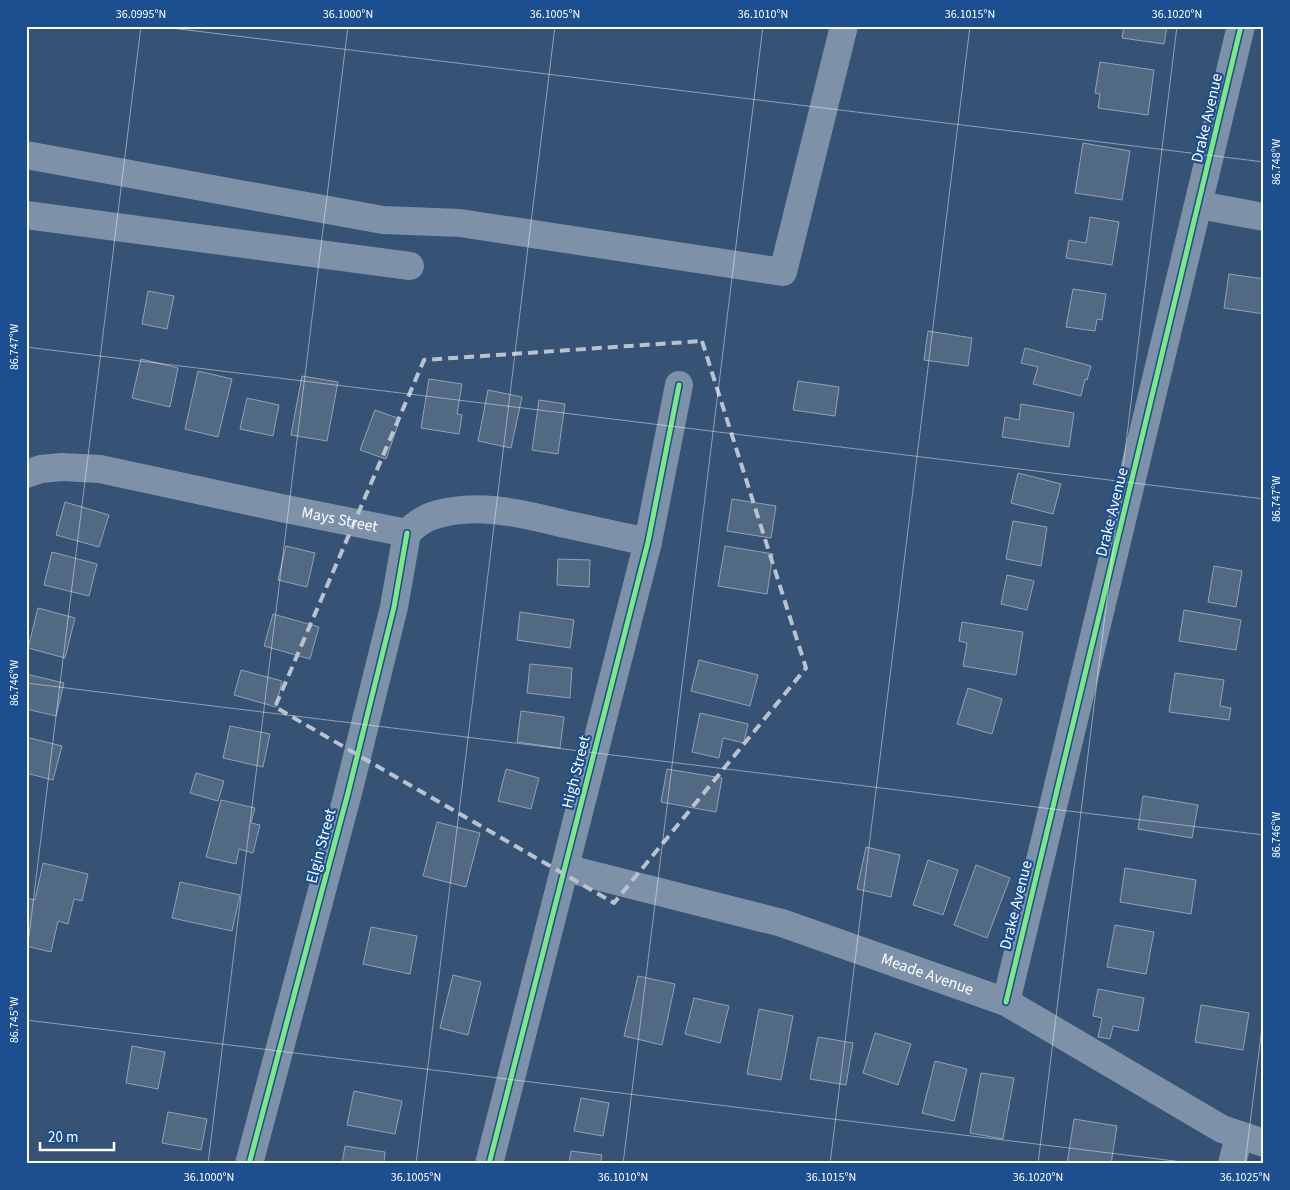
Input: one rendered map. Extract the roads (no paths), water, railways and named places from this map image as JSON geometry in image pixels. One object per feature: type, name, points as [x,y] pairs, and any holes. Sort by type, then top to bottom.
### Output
[{"type":"street","points":[[26,155],[383,220],[460,223],[783,272],[844,26]]},
{"type":"street","name":"Drake Avenue","points":[[1006,1002],[1241,26]]},
{"type":"street","points":[[1199,205],[1264,217]]},
{"type":"street","points":[[26,215],[410,266]]},
{"type":"street","name":"High Street","points":[[489,1164],[648,542],[679,385]]},
{"type":"street","name":"Mays Street","points":[[26,474],[41,469],[62,467],[100,469],[407,533]]},
{"type":"street","points":[[407,533],[417,523],[432,516],[468,510],[492,510],[517,513],[648,542]]},
{"type":"street","name":"Elgin Street","points":[[249,1164],[394,607],[407,533]]},
{"type":"street","name":"Meade Avenue","points":[[565,868],[782,923],[1006,1002],[1222,1129],[1251,1139]]},
{"type":"street","points":[[1232,1164],[1251,1139]]}]
